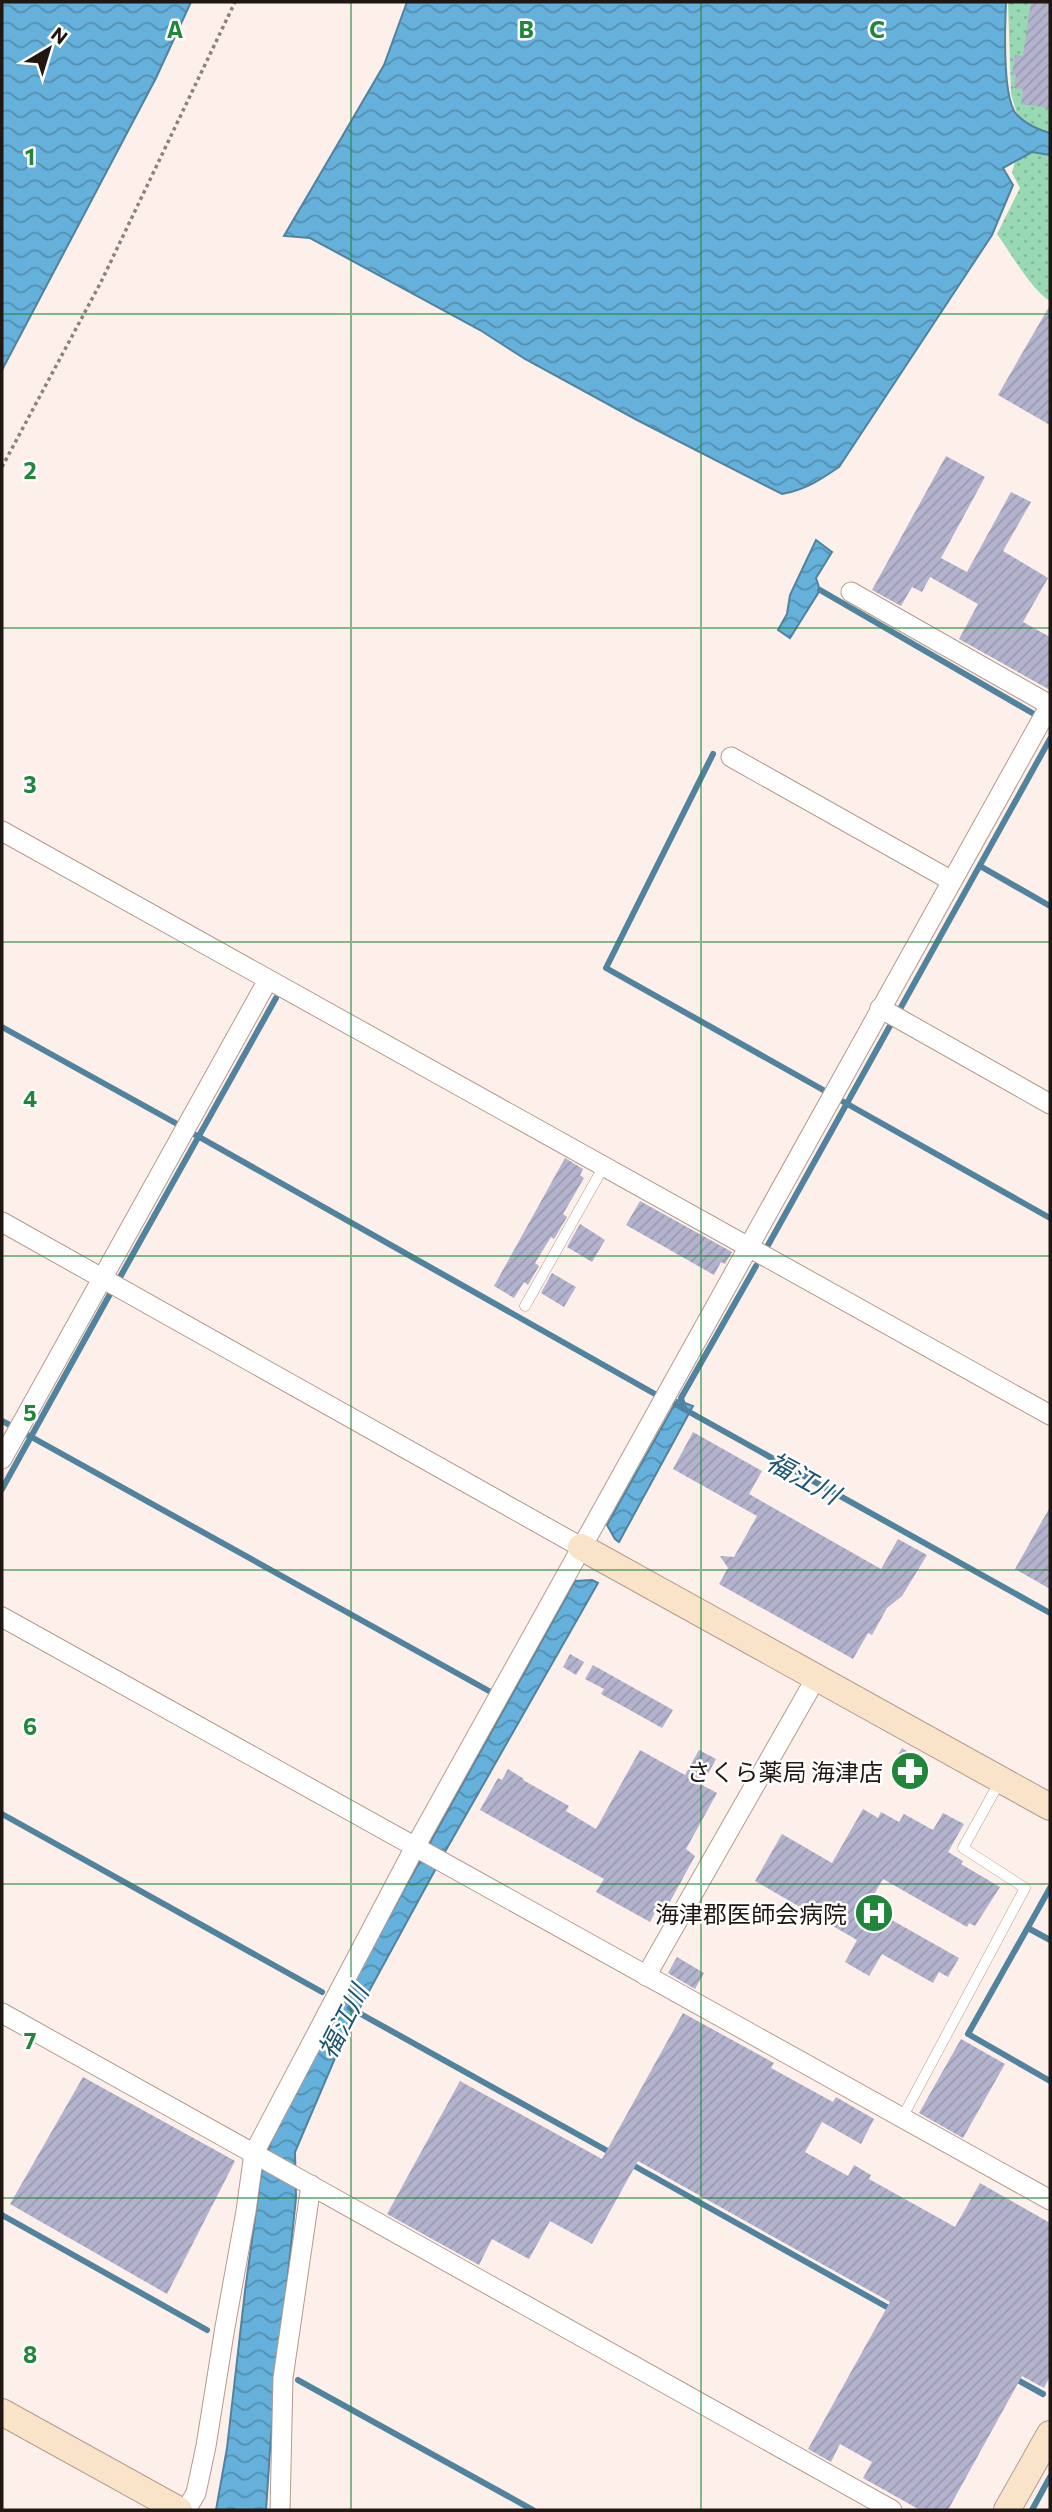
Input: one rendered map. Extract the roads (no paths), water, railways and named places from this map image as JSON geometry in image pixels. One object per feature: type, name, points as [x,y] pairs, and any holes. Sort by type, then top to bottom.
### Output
[{"type":"street","points":[[2,2412],[173,2508],[196,2493],[258,2155],[418,1849],[581,1547],[1050,705],[851,592]]},
{"type":"street","points":[[731,757],[953,881]]},
{"type":"street","points":[[2,831],[1050,1415]]},
{"type":"street","points":[[2,1459],[268,980]]},
{"type":"street","points":[[880,1008],[1050,1104]]},
{"type":"street","points":[[2,1222],[1050,1807]]},
{"type":"street","points":[[2,1617],[1050,2200]]},
{"type":"street","points":[[646,1976],[816,1678]]},
{"type":"street","points":[[2,2013],[892,2510]]},
{"type":"street","points":[[280,2510],[283,2378],[307,2183]]},
{"type":"street","points":[[1007,2510],[1050,2434]]},
{"type":"lane","points":[[525,1306],[604,1166]]},
{"type":"lane","points":[[902,2118],[1025,1888],[963,1848],[1001,1779]]},
{"type":"water","points":[[2,2],[191,2],[156,78],[2,370]]},
{"type":"water","points":[[407,2],[1006,2],[1006,61],[1012,106],[1024,121],[1050,133],[1050,155],[1032,152],[1003,168],[1013,185],[992,235],[839,467],[812,484],[782,494],[637,420],[525,359],[480,330],[310,238],[284,236],[384,65]]},
{"type":"water","points":[[816,540],[832,552],[816,578],[820,590],[790,638],[778,630],[787,614],[790,595]]},
{"type":"water","points":[[677,1400],[693,1406],[619,1542],[607,1525]]},
{"type":"water","points":[[592,1580],[598,1583],[446,1850],[344,2037],[295,2152],[296,2198],[271,2436],[266,2510],[216,2510],[227,2448],[261,2174],[273,2135],[375,1942],[575,1581]]},
{"type":"waterway","points":[[820,590],[1034,714]]},
{"type":"waterway","points":[[900,1009],[1050,739]]},
{"type":"waterway","points":[[713,754],[606,968],[825,1091]]},
{"type":"waterway","points":[[980,866],[1050,906]]},
{"type":"waterway","points":[[119,1279],[276,998]]},
{"type":"waterway","points":[[767,1247],[891,1024]]},
{"type":"waterway","points":[[2,1027],[179,1125]]},
{"type":"waterway","points":[[842,1101],[1050,1218]]},
{"type":"waterway","points":[[194,1134],[655,1394]]},
{"type":"waterway","points":[[684,1408],[681,1398],[756,1266]]},
{"type":"waterway","points":[[2,1489],[110,1294]]},
{"type":"waterway","name":"福江川","points":[[675,1404],[1050,1613]]},
{"type":"waterway","points":[[2,1421],[10,1425]]},
{"type":"waterway","points":[[26,1434],[489,1691]]},
{"type":"waterway","points":[[2,1814],[322,1992]]},
{"type":"waterway","points":[[1050,1888],[968,2034],[1050,2081]]},
{"type":"waterway","points":[[1028,1928],[1050,1940]]},
{"type":"waterway","points":[[350,2008],[613,2154]]},
{"type":"waterway","points":[[629,2163],[894,2311]]},
{"type":"waterway","points":[[2,2215],[207,2330]]},
{"type":"waterway","points":[[1014,2378],[1043,2394]]},
{"type":"waterway","points":[[298,2380],[533,2510]]},
{"type":"waterway","points":[[1032,2510],[1050,2477]]},
{"type":"place","name":"さくら薬局 海津店","points":[[910,1771]]},
{"type":"place","name":"海津郡医師会病院","points":[[874,1913]]}]
